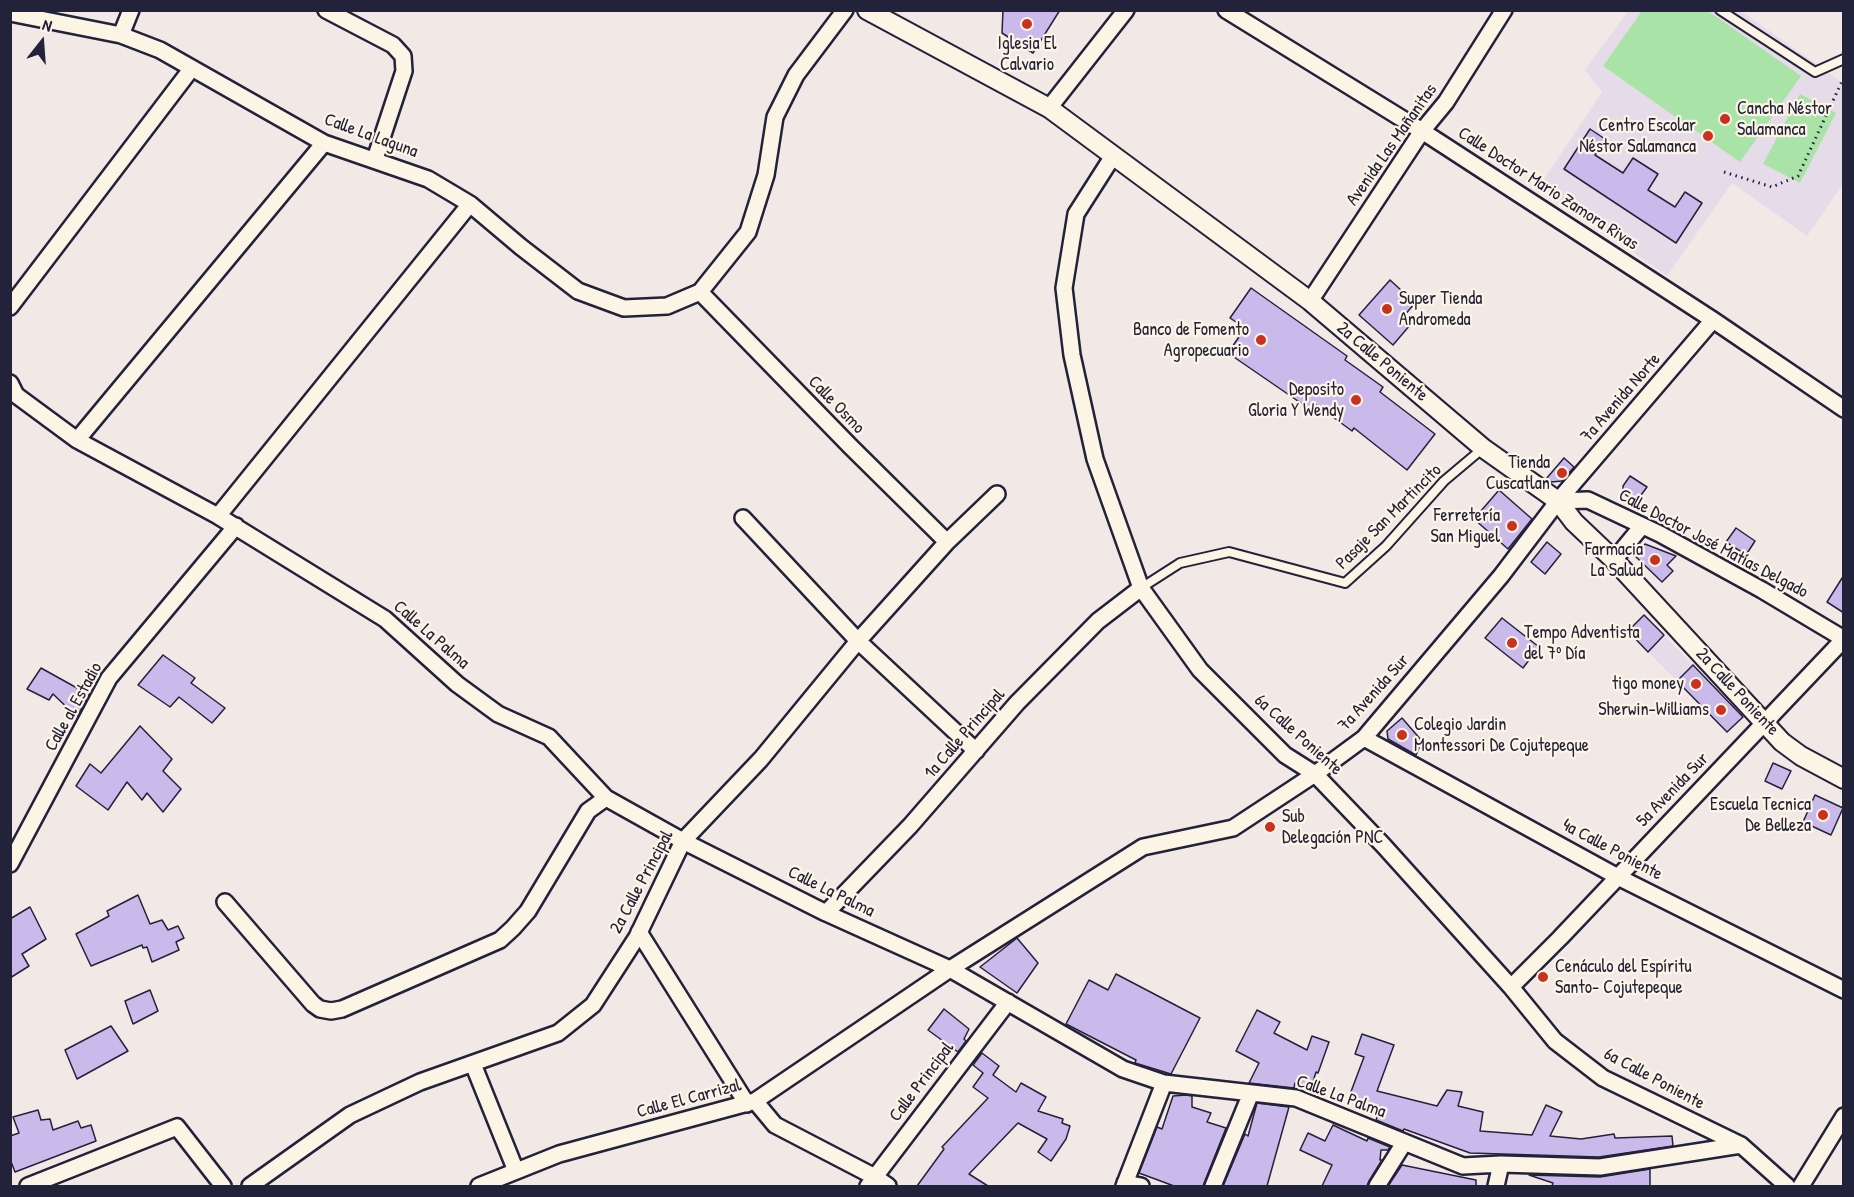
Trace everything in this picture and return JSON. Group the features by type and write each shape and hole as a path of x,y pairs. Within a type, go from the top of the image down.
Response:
{"street":[{"path":"121,35 130,10"},
{"path":"326,10 393,45 403,56 404,71 375,159"},
{"path":"700,292 748,232 766,175 775,117 796,75 845,10"},
{"name":"2a Calle Poniente","path":"867,10 1049,108 1310,301 1483,448 1558,501 1574,522 1614,560 1782,741 1801,756 1844,780"},
{"path":"1049,108 1126,10"},
{"name":"Calle Doctor Mario Zamora Rivas","path":"1226,10 1422,131 1713,320 1844,409"},
{"name":"Avenida Las Mañanitas","path":"1310,301 1422,131 1446,102 1504,10"},
{"name":"Calle La Laguna","path":"10,13 121,35 160,50 324,142 428,179 470,204 578,291 624,308 667,306 700,292"},
{"path":"10,307 192,68"},
{"path":"77,440 324,142"},
{"name":"6a Calle Poniente","path":"1113,156 1076,214 1064,288 1072,355 1095,459 1141,588 1200,670 1285,755 1315,774 1383,845 1511,987 1555,1041 1603,1078 1741,1145 1787,1186"},
{"path":"219,516 470,204"},
{"name":"Calle Osmo","path":"700,292 947,542"},
{"name":"7a Avenida Norte","path":"1558,501 1713,320"},
{"name":"Calle La Palma","path":"10,383 16,395 77,440 219,516 385,620 457,684 498,714 549,737 606,798 683,841 826,913 950,969 1123,1069 1164,1083 1296,1098 1463,1166 1501,1164 1600,1167 1741,1145"},
{"name":"2a Calle Principal","path":"250,1186 350,1115 420,1082 558,1033 593,1005 639,932 683,841 761,759 858,641 947,542 997,494"},
{"name":"Calle Doctor José Matías Delgado","path":"1558,501 1588,501 1660,534 1762,590 1844,639"},
{"name":"7a Avenida Sur","path":"950,969 1143,847 1233,828 1315,774 1364,738 1501,576 1558,501"},
{"path":"743,518 858,641 976,751"},
{"name":"Calle al Estadio","path":"10,864 109,678 236,526"},
{"path":"1614,560 1642,526"},
{"name":"1a Calle Principal","path":"826,913 910,826 1017,704 1098,621 1141,588"},
{"name":"5a Avenida Sur","path":"1511,987 1844,639"},
{"name":"4a Calle Poniente","path":"1364,738 1618,876 1844,990"},
{"path":"225,902 312,1004 320,1009 331,1011 342,1009 500,940 528,911 588,811 606,798"},
{"path":"639,932 751,1103 775,1125 872,1182 888,1186"},
{"name":"Calle El Carrizal","path":"479,1186 559,1154 751,1103 950,969"},
{"name":"Calle Principal","path":"872,1182 1008,1002"},
{"path":"473,1064 516,1172"},
{"path":"1130,1185 1164,1083"},
{"path":"1212,1186 1251,1093"},
{"path":"1801,1186 1844,1116"},
{"path":"28,1186 177,1127 223,1186"},
{"path":"1377,1186 1404,1143"},
{"path":"1497,1186 1501,1164"}],"lane":[{"path":"1720,10 1815,72 1844,59"},
{"name":"Pasaje San Martincito","path":"1141,588 1180,563 1229,552 1345,583 1386,546 1444,481 1483,448"}],"path":[{"path":"1724,172 1772,188 1798,176 1844,77"}],"shaded area":[{"name":"Centro Escolar Néstor Salamanca","path":"1628,11 1741,11 1843,83 1843,184 1807,236 1732,183 1667,276 1543,189 1544,179 1602,92 1585,70"},
{"path":"1664,635 1693,665 1677,681 1648,652"}],"green space":[{"name":"Cancha Néstor Salamanca","path":"1642,11 1708,11 1801,76 1740,162 1603,66"},
{"path":"1800,94 1836,113 1800,183 1763,164"}],"building":[{"name":"Iglesia El Calvario","path":"1003,10 1060,10 1033,53 1002,33"},
{"path":"1590,129 1605,139 1595,155 1623,173 1633,158 1658,174 1648,190 1675,207 1685,192 1702,203 1676,243 1564,169"},
{"name":"Super Tienda Andromeda","path":"1390,280 1415,303 1403,317 1411,324 1393,345 1359,315"},
{"path":"1251,288 1347,356 1345,360 1383,387 1380,392 1435,434 1407,470 1354,428 1352,431 1315,404 1311,410 1228,353 1245,328 1230,318"},
{"name":"Tienda Cuscatlan","path":"1564,458 1574,467 1562,481 1551,482 1546,479"},
{"path":"1630,476 1647,487 1636,502 1623,491 1623,486"},
{"path":"1499,490 1532,519 1508,549 1474,519"},
{"path":"1736,528 1755,541 1746,555 1726,542"},
{"path":"1547,542 1561,554 1545,574 1531,562"},
{"name":"Farmacia La Salud","path":"1645,544 1676,556 1667,565 1673,571 1662,582 1634,555"},
{"path":"1844,575 1844,613 1827,602"},
{"path":"1644,615 1664,635 1648,652 1628,631"},
{"name":"Tempo Adventista del 7º Día","path":"1502,618 1539,647 1523,668 1485,638"},
{"path":"163,655 195,678 191,683 225,708 212,723 179,697 170,707 138,685"},
{"path":"1693,665 1743,717 1727,732 1677,681"},
{"path":"41,668 77,688 80,684 90,693 77,717 53,694 49,700 27,689"},
{"name":"Colegio Jardin Montessori De Cojutepeque","path":"1402,718 1422,741 1416,755 1388,739 1387,731"},
{"path":"140,726 172,759 163,771 181,789 163,812 147,793 142,800 127,782 108,810 76,786 90,764 101,773"},
{"path":"1773,763 1791,771 1782,789 1765,781"},
{"name":"Escuela Tecnica De Belleza","path":"1815,795 1843,808 1831,835 1803,822"},
{"path":"138,895 150,924 162,920 168,930 178,926 184,938 176,942 179,950 152,962 147,947 143,948 142,945 91,966 76,934 109,916 107,911"},
{"path":"30,907 46,939 22,954 29,966 10,978 10,919"},
{"path":"1017,938 1038,963 1017,993 980,967"},
{"path":"1116,974 1200,1018 1171,1074 1135,1063 1136,1060 1066,1024 1089,980 1108,990"},
{"path":"150,990 158,1011 133,1024 125,1001"},
{"path":"944,1009 969,1029 964,1039 966,1041 958,1052 928,1030"},
{"path":"1257,1010 1280,1022 1274,1033 1307,1050 1312,1036 1329,1042 1311,1088 1295,1083 1294,1088 1249,1083 1259,1063 1236,1051"},
{"path":"111,1026 128,1051 77,1079 65,1050"},
{"path":"1362,1034 1394,1045 1377,1091 1437,1106 1447,1090 1462,1092 1458,1106 1483,1112 1480,1131 1532,1135 1546,1105 1562,1112 1550,1136 1581,1139 1614,1134 1615,1138 1672,1136 1673,1146 1599,1157 1470,1153 1404,1129 1403,1131 1376,1120 1381,1108 1349,1097 1364,1057 1355,1054"},
{"path":"982,1053 999,1066 993,1075 1016,1092 1021,1083 1046,1097 1038,1111 1063,1119 1062,1123 1070,1126 1066,1139 1051,1161 1038,1152 1047,1139 1018,1123 969,1174 988,1186 917,1186 944,1149 942,1147 988,1098 973,1087 983,1073 973,1065"},
{"path":"1173,1096 1192,1096 1192,1107 1211,1113 1207,1122 1226,1128 1203,1186 1174,1186 1139,1173 1157,1127 1162,1129"},
{"path":"1257,1103 1289,1107 1267,1186 1223,1186 1245,1134 1248,1136"},
{"path":"38,1110 41,1120 50,1119 53,1130 78,1121 81,1128 91,1125 96,1141 15,1172 10,1159 10,1136 19,1133 13,1117"},
{"path":"1333,1125 1367,1141 1368,1138 1390,1147 1388,1150 1381,1150 1380,1160 1382,1160 1367,1186 1322,1186 1332,1165 1300,1150 1308,1133 1325,1141"},
{"path":"1402,1165 1476,1180 1476,1186 1388,1186"},
{"path":"1650,1169 1650,1186 1552,1186 1553,1183 1529,1175 1600,1177"}],"place":[{"name":"Iglesia El Calvario","path":"1027,24"},
{"name":"Cancha Néstor Salamanca","path":"1725,119"},
{"name":"Centro Escolar Néstor Salamanca","path":"1708,136"},
{"name":"Super Tienda Andromeda","path":"1387,309"},
{"name":"Banco de Fomento Agropecuario","path":"1261,340"},
{"name":"Deposito Gloria Y Wendy","path":"1356,400"},
{"name":"Tienda Cuscatlan","path":"1562,473"},
{"name":"Ferretería San Miguel","path":"1512,526"},
{"name":"Farmacia La Salud","path":"1655,560"},
{"name":"Tempo Adventista del 7º Día","path":"1512,643"},
{"name":"tigo money","path":"1696,684"},
{"name":"Sherwin-Williams","path":"1721,710"},
{"name":"Colegio Jardin Montessori De Cojutepeque","path":"1402,735"},
{"name":"Escuela Tecnica De Belleza","path":"1823,815"},
{"name":"Sub Delegación PNC","path":"1270,827"},
{"name":"Cenáculo del Espíritu Santo- Cojutepeque","path":"1543,977"}]}
